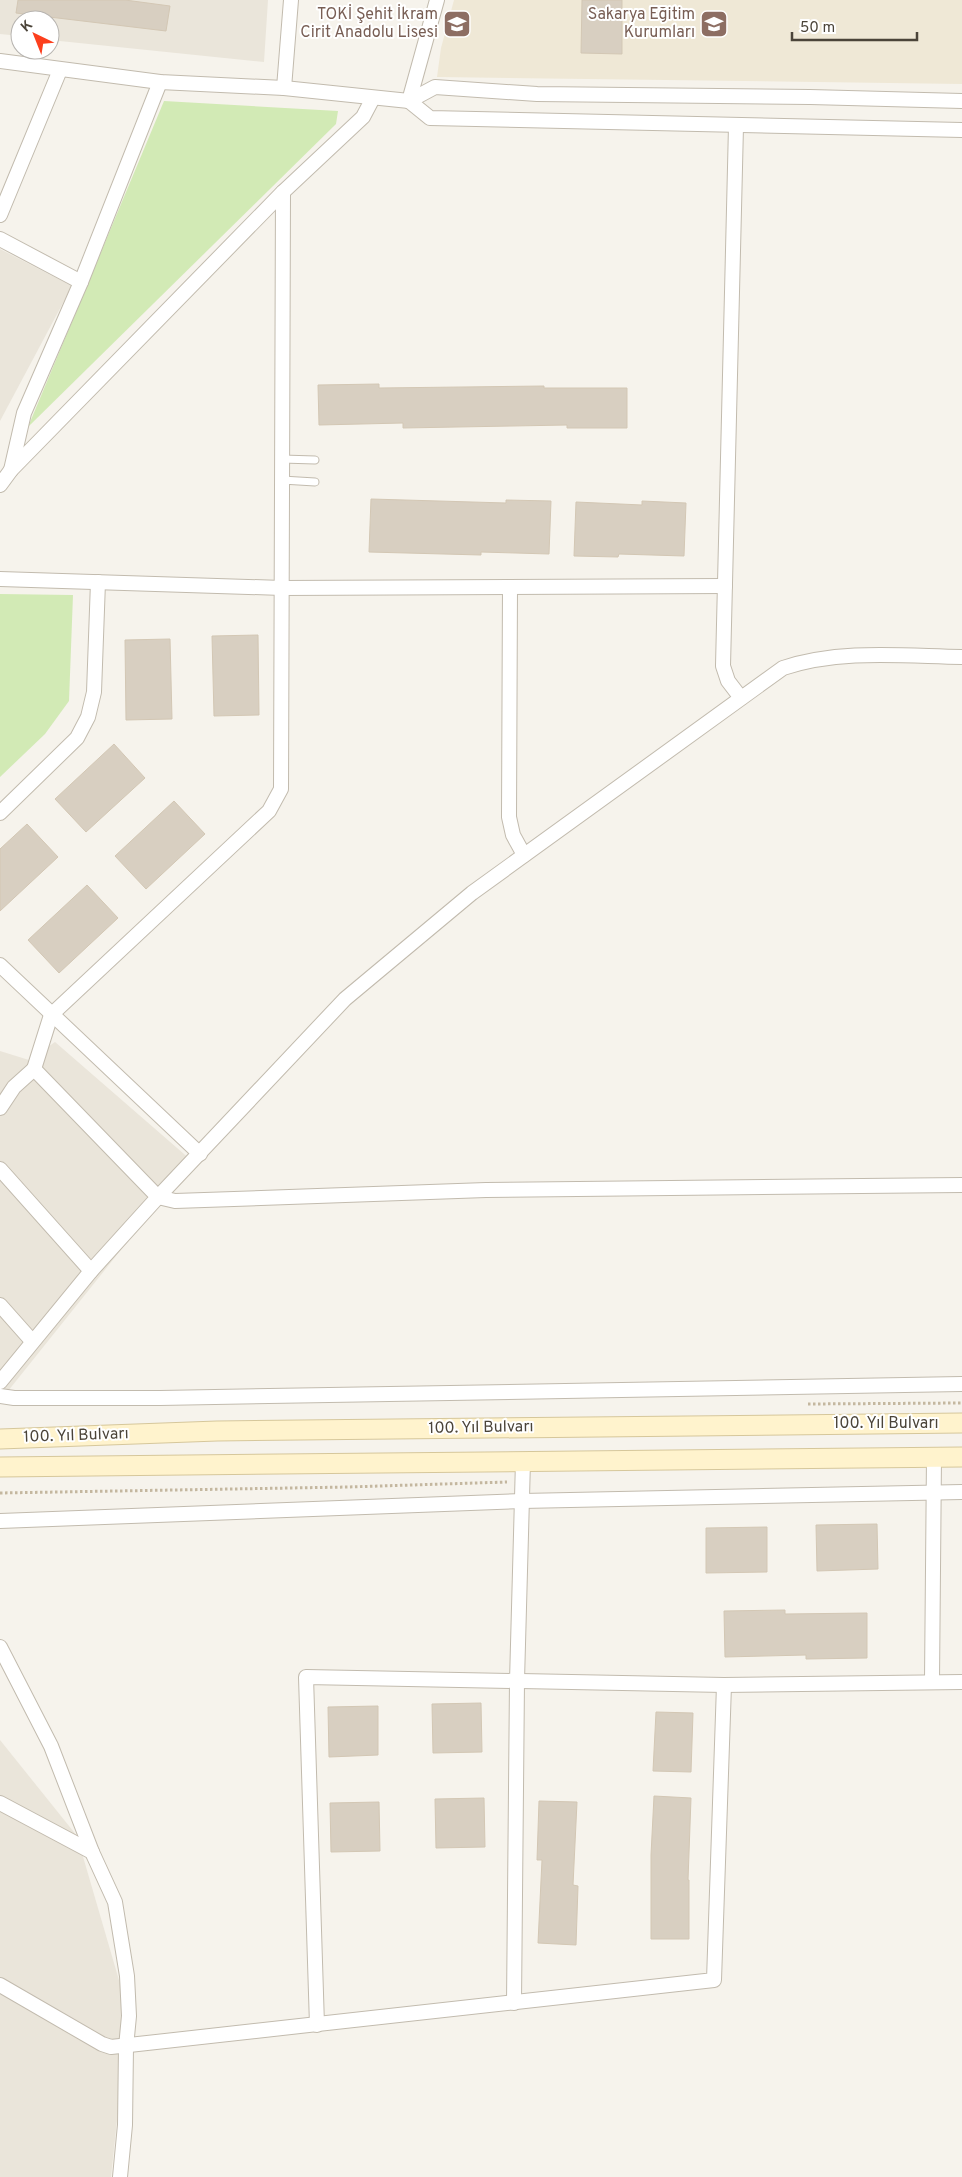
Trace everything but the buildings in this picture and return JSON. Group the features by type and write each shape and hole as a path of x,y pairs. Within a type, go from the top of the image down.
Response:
{"main road":[{"name":"100. Yıl Bulvarı","path":"0,1439 217,1431 962,1423"},
{"name":"100. Yıl Bulvarı","path":"0,1467 962,1457"}],"street":[{"path":"284,88 290,0"},
{"path":"409,101 437,0"},
{"path":"0,61 160,82 284,88 409,101 435,87 537,94 962,101"},
{"path":"0,214 60,70"},
{"path":"11,470 24,413 81,282 160,82"},
{"path":"0,485 11,470 283,192 363,117 373,98"},
{"path":"409,101 430,118 962,130"},
{"path":"736,126 723,666 728,681 741,698"},
{"path":"0,1108 14,1087 34,1069 51,1015 269,811 281,789 283,192"},
{"path":"0,239 81,282"},
{"path":"0,579 282,588 725,586"},
{"path":"0,812 76,738 88,717 94,692 98,582"},
{"path":"510,587 509,817 512,835 524,856"},
{"path":"0,1382 91,1271 158,1197 345,999 472,893 784,668 820,658 859,656 962,657"},
{"path":"0,965 200,1154"},
{"path":"34,1069 158,1197 175,1201 486,1190 962,1185"},
{"path":"0,1169 91,1271"},
{"path":"0,1305 32,1341"},
{"path":"0,1396 14,1398 160,1398 962,1384"},
{"path":"932,1681 934,1457"},
{"path":"514,2003 523,1461"},
{"path":"0,1521 522,1501 962,1492"},
{"path":"0,1647 51,1746 92,1852 115,1902 127,1976 129,2016 126,2047 125,2125 120,2177"},
{"path":"318,2026 306,1677 724,1686 932,1681 962,1682"},
{"path":"0,1986 111,2048 714,1980 724,1686"},
{"path":"0,1803 92,1852"}],"lane":[{"path":"282,459 315,460"},
{"path":"282,480 315,482"}],"path":[{"path":"0,1494 507,1482"}],"shaded area":[{"path":"0,0 268,0 264,62 60,41 60,10 10,10 10,35 0,34"},
{"name":"Sakarya Eğitim Kurumları","path":"454,0 962,0 962,84 437,77 441,48"},
{"path":"0,249 72,286 0,421"},
{"path":"55,1042 192,1161 0,1401 0,1051 29,1060"},
{"path":"0,1740 77,1836 123,1994 123,2063 111,2177 0,2177"}],"green space":[{"path":"164,101 338,111 336,124 28,427"},
{"path":"0,594 73,595 69,701 45,734 0,777"}],"place":[{"name":"TOKİ Şehit İkram Cirit Anadolu Lisesi","path":"457,24"},
{"name":"Sakarya Eğitim Kurumları","path":"714,24"}]}
